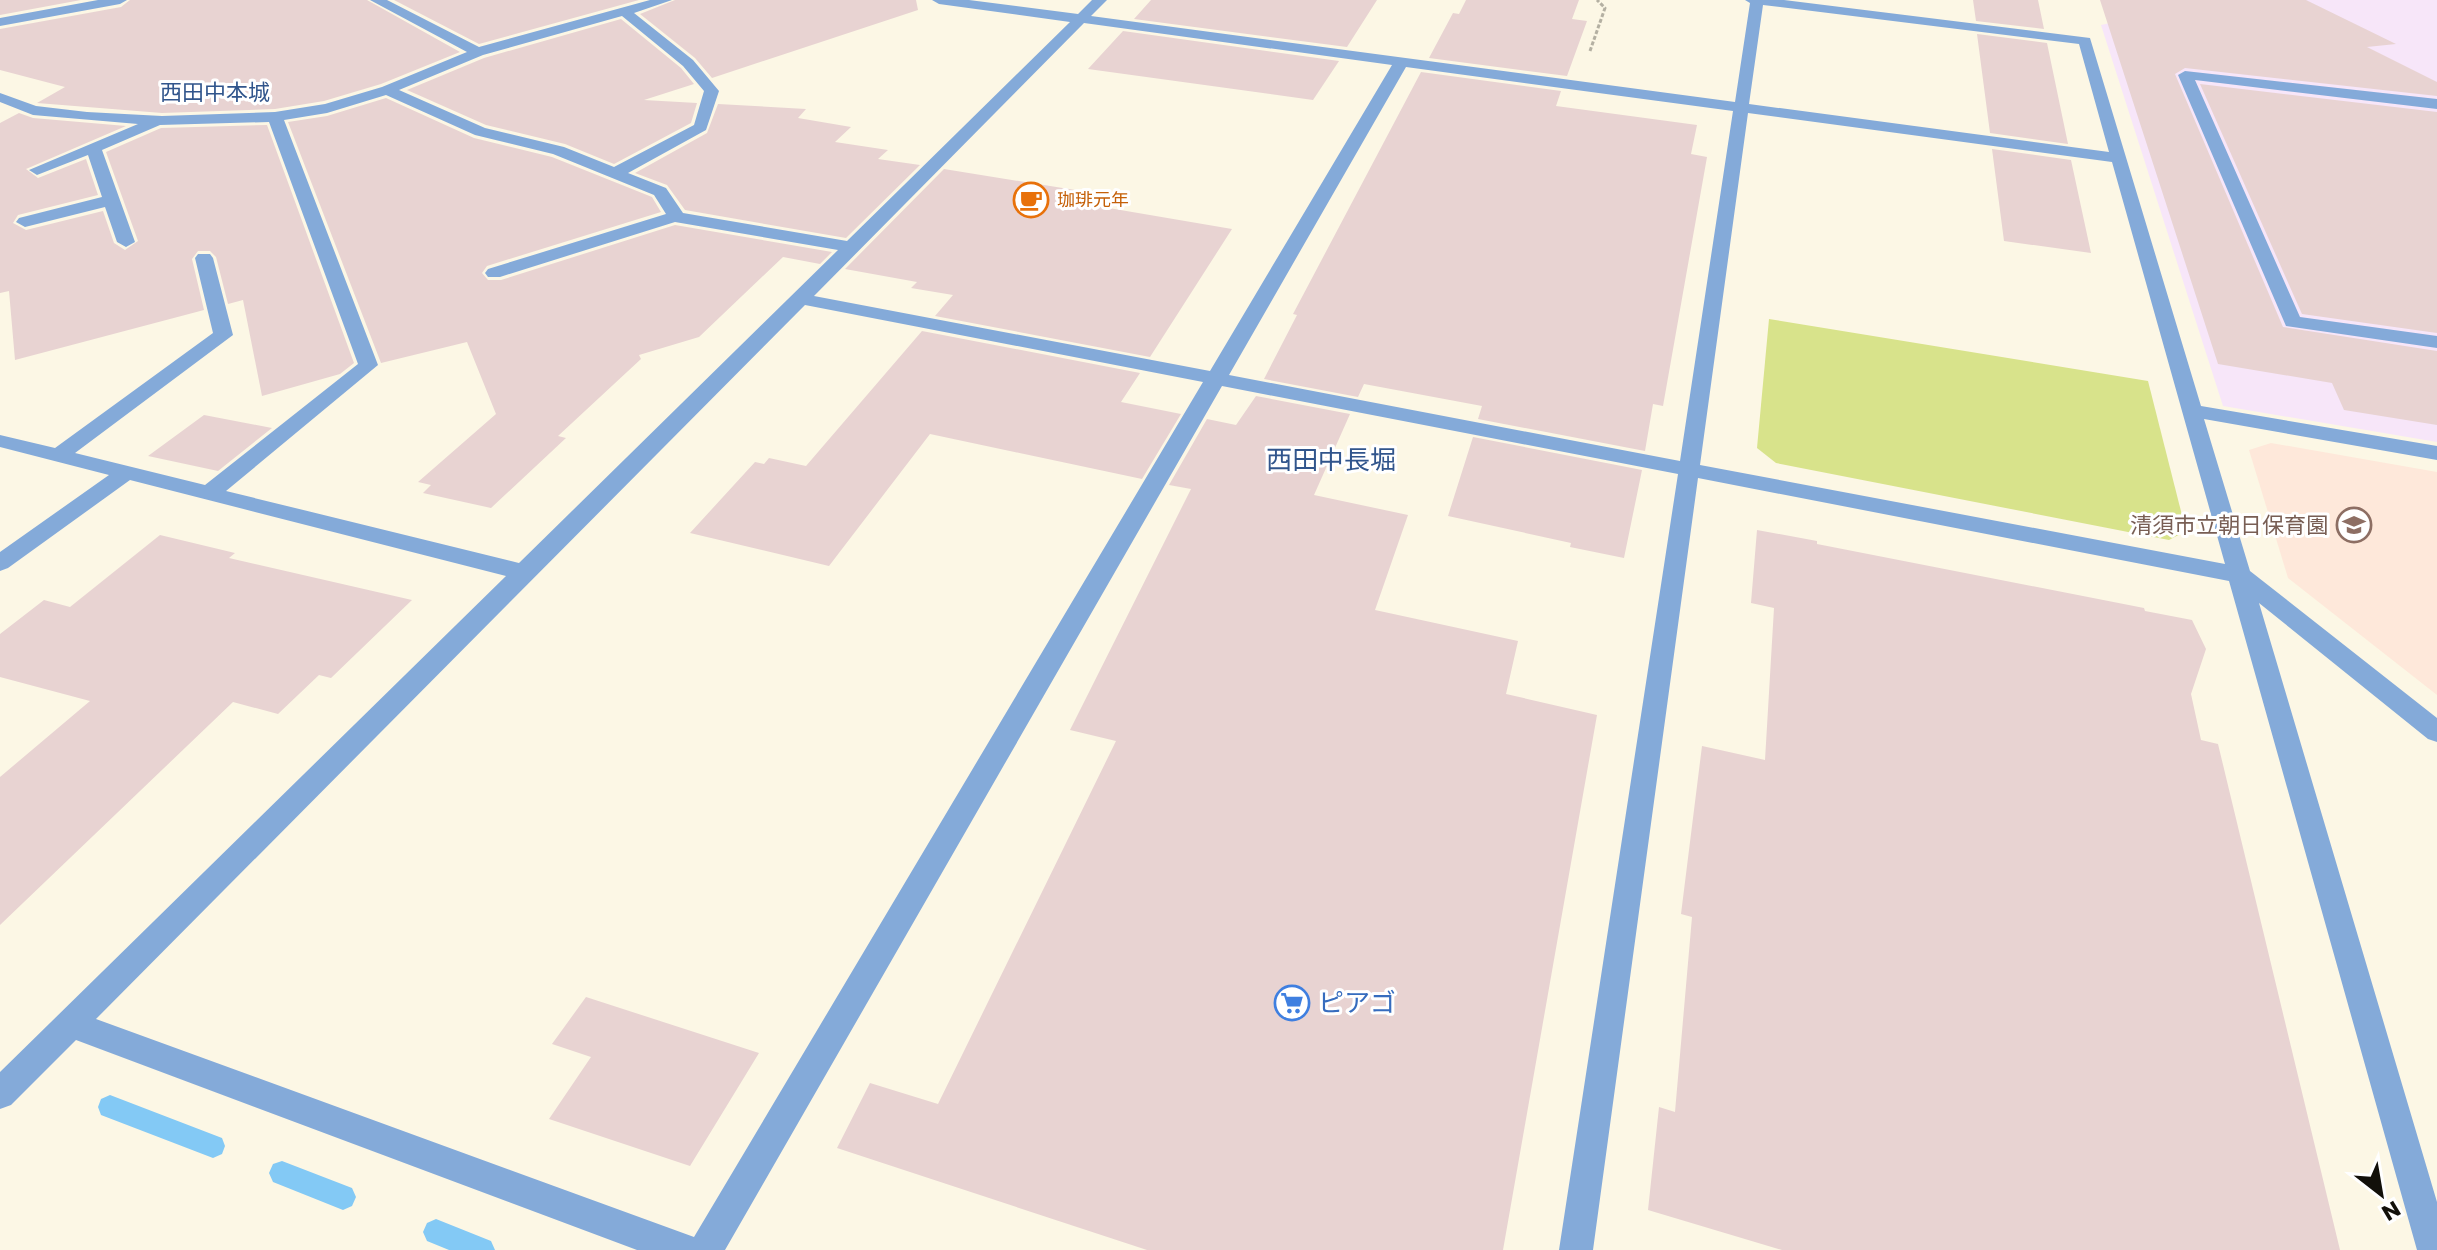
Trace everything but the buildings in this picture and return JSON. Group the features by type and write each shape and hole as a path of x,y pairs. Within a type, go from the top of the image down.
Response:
{"street":[{"path":"0,22 120,0"},
{"path":"377,0 478,52"},
{"path":"0,97 46,112 87,117 162,121 275,117 327,108 387,90 478,52 665,0"},
{"path":"939,0 2120,158"},
{"path":"0,1094 1100,0"},
{"path":"1576,1250 1755,0 2085,41 2434,1250"},
{"path":"614,174 701,127 712,91 688,63 624,11"},
{"path":"706,1250 1402,61"},
{"path":"2437,104 2185,75 2293,322 2437,342"},
{"path":"387,90 480,132 558,150 660,192 676,216"},
{"path":"209,493 368,365 275,117"},
{"path":"37,170 162,121"},
{"path":"93,148 126,242"},
{"path":"25,222 111,200"},
{"path":"494,273 676,216 854,247"},
{"path":"58,456 223,335 204,258"},
{"path":"802,299 2239,575 2437,732"},
{"path":"2193,411 2437,453"},
{"path":"0,441 526,573"},
{"path":"0,563 126,473"},
{"path":"71,1024 683,1250"}],"path":[{"path":"1578,86 1605,8 1597,0"}],"shaded area":[{"path":"2242,0 2437,0 2437,442 2223,406 2101,25 2170,10"},
{"name":"清須市立朝日保育園","path":"2271,443 2437,472 2437,695 2288,578 2249,450"}],"green space":[{"path":"1769,319 2148,381 2186,531 2169,540 1776,463 1757,448"}],"waterway":[{"path":"110,1107 213,1146"},
{"path":"282,1173 343,1197"},
{"path":"436,1232 482,1250"}],"place":[{"name":"珈琲元年","path":"1031,200"},
{"name":"清須市立朝日保育園","path":"2354,525"},
{"name":"ピアゴ","path":"1292,1003"}],"district":[{"name":"西田中本城","path":"215,92"},
{"name":"西田中長堀","path":"1331,460"}]}
